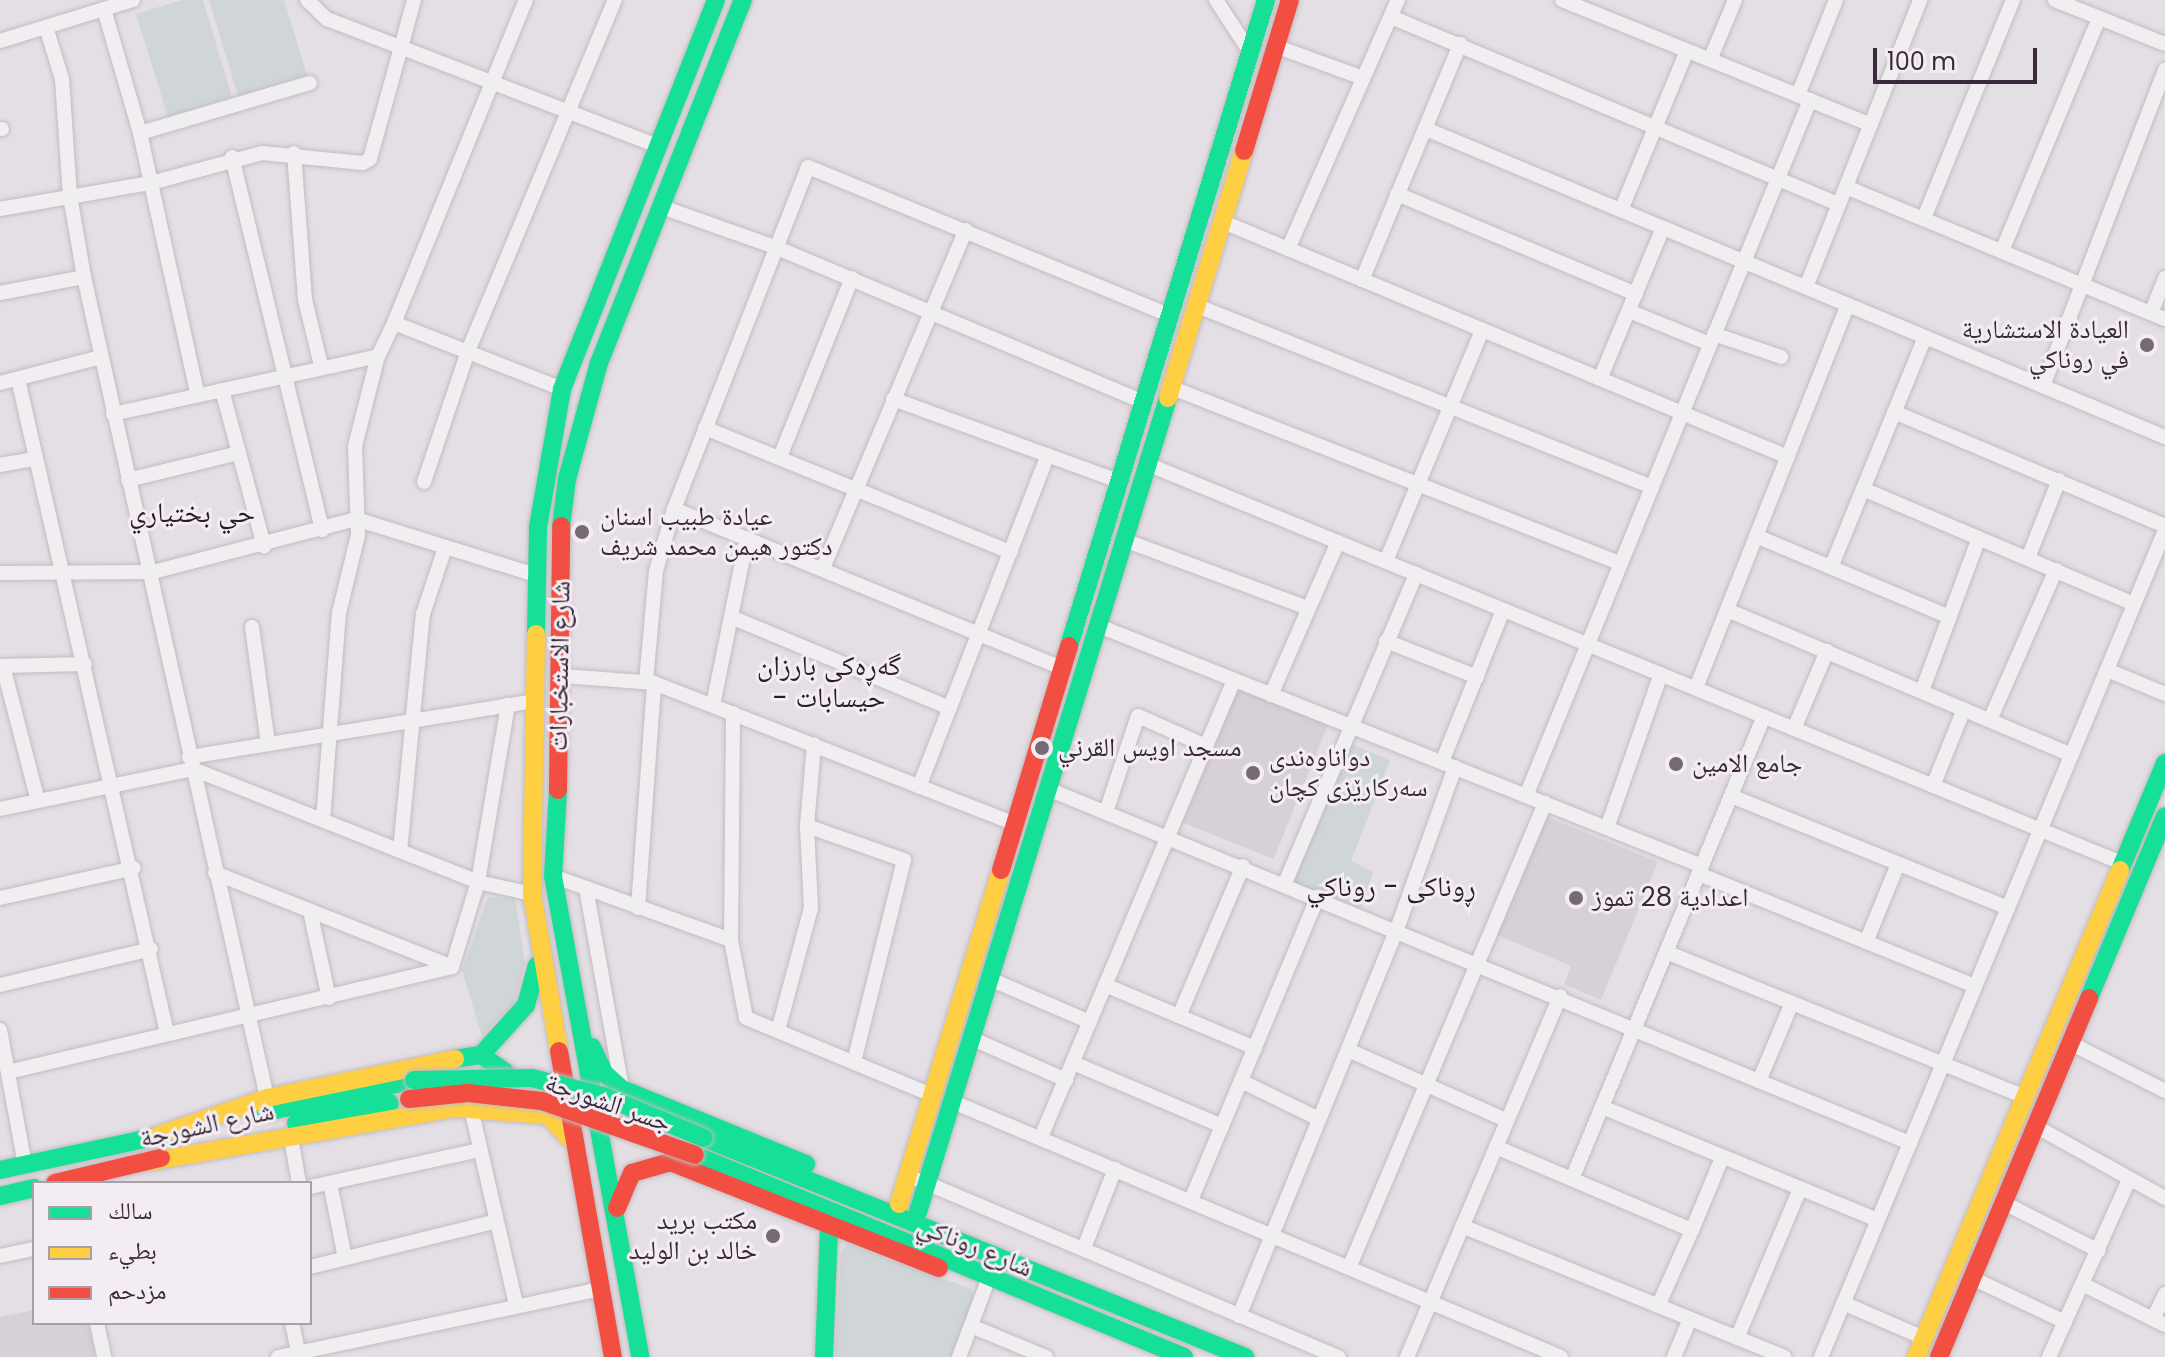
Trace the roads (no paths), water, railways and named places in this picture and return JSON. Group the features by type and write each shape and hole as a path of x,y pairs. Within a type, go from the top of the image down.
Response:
{"main road":[{"name":"شارع الاستخبارات","path":"613,1357 573,1154 532,894 538,527 562,389 716,0"},
{"name":"شارع الاستخبارات","path":"640,1357 553,876 564,676 561,528 567,479 599,363 743,0"},
{"path":"899,1204 1266,0"},
{"path":"918,1212 1290,0"},
{"path":"1227,124 1248,131"},
{"path":"538,527 561,528"},
{"path":"1916,1357 2165,763"},
{"path":"1939,1357 2070,1043 2158,849 2165,816"},
{"path":"481,1055 526,1005 539,953"},
{"path":"575,1001 598,1061 622,1089 918,1212 1012,1261"},
{"path":"66,1181 148,1162 291,1138 392,1115 471,1108 495,1101 507,1083 499,1063 481,1055 395,1067 267,1098 156,1136"},
{"name":"جسر الشورجة","path":"414,1080 495,1074 551,1082 704,1138"},
{"name":"شارع الشورجة","path":"13,1167 414,1080"},
{"name":"جسر الشورجة","path":"148,1162 409,1099 468,1093 542,1101 695,1155"},
{"path":"661,1104 649,1118 646,1136 654,1153 670,1162 829,1227 986,1285 1049,1301"},
{"path":"471,1108 554,1118 573,1154"},
{"name":"شارع روناكي","path":"704,1138 1012,1261 1234,1355"},
{"name":"شارع روناكي","path":"695,1155 1180,1356"},
{"path":"619,1231 618,1200 626,1180 650,1163 670,1162"},
{"path":"0,1196 27,1190 13,1167"},
{"path":"824,1357 829,1227"}],"street":[{"path":"0,41 133,0"},
{"path":"307,0 327,19 405,45 658,146"},
{"path":"1,211 151,183 232,157 294,153 353,163 370,159 405,45 414,0"},
{"path":"323,820 339,613 356,519 355,446 378,356 495,81 526,0"},
{"path":"424,482 468,351 615,0"},
{"path":"1216,0 1250,52"},
{"path":"1288,249 1398,0"},
{"path":"1562,0 1871,125"},
{"path":"1710,60 1735,0"},
{"path":"1526,796 1778,179 1836,0"},
{"path":"1806,287 1920,0"},
{"path":"1924,218 2013,0"},
{"path":"2055,0 2165,44"},
{"path":"104,9 140,133 197,393"},
{"path":"1391,17 1839,204"},
{"path":"2002,251 2099,18"},
{"path":"46,27 62,79 70,196 84,277 128,480 153,572 244,1015 267,1098"},
{"path":"1362,280 1460,44"},
{"path":"1275,46 1363,78"},
{"path":"1621,210 1687,51"},
{"path":"2043,386 2165,70"},
{"path":"140,133 310,83"},
{"path":"1426,129 2165,437"},
{"path":"294,153 305,300 321,365"},
{"path":"232,157 322,530"},
{"path":"638,908 656,571 674,509 808,167 1169,315"},
{"path":"1846,187 2158,316 2165,278"},
{"path":"1397,194 1636,294"},
{"path":"659,206 852,278 1142,401"},
{"path":"1221,221 1788,457"},
{"path":"1600,379 1663,228"},
{"path":"823,568 966,230"},
{"path":"0,293 84,277"},
{"path":"780,457 852,278"},
{"path":"1195,305 1451,402 1652,487"},
{"path":"1696,688 1848,305"},
{"path":"1629,311 1712,339 1781,357"},
{"path":"394,323 562,389"},
{"path":"1386,561 1482,330"},
{"path":"1832,565 1925,337"},
{"path":"113,414 321,365 378,356"},
{"path":"0,383 101,357"},
{"path":"18,379 34,459 134,868 167,1033"},
{"path":"1170,387 1621,564"},
{"path":"222,390 235,454 264,546"},
{"path":"893,399 1118,481"},
{"path":"1821,1357 2165,528 2059,480 1894,412"},
{"path":"705,428 857,487 1011,552"},
{"path":"128,480 235,454"},
{"path":"919,787 1048,455"},
{"path":"0,465 34,459"},
{"path":"1147,464 2122,863"},
{"path":"2028,558 2059,480"},
{"path":"1863,489 2134,604"},
{"path":"674,509 1061,668"},
{"path":"0,573 153,572 264,546 356,519 536,575"},
{"path":"1756,536 1832,565 1950,617"},
{"path":"713,705 747,538"},
{"path":"1922,691 1979,538"},
{"path":"1124,540 1308,608"},
{"path":"1271,695 1338,542"},
{"path":"400,851 423,614 445,548"},
{"path":"1990,720 2056,570"},
{"path":"1285,883 1416,574"},
{"path":"1239,1316 1397,929 1477,677 1503,610"},
{"path":"1727,610 2072,755"},
{"path":"731,617 950,708"},
{"path":"1099,626 1607,828 1866,942 1975,986"},
{"path":"252,627 268,744"},
{"path":"1386,641 1477,677"},
{"path":"1794,729 1827,651"},
{"path":"38,801 2,666 85,664"},
{"path":"2107,670 2165,694"},
{"path":"1607,828 1661,674"},
{"path":"564,676 650,682 1014,823"},
{"path":"1041,1137 1234,680"},
{"path":"0,809 115,785 268,744 533,701"},
{"path":"452,967 478,882 508,705"},
{"path":"1933,786 1964,709"},
{"path":"733,713 731,940 746,1018 932,1095"},
{"path":"1106,812 1138,716 1206,746"},
{"path":"1572,1179 1764,716"},
{"path":"778,1031 811,908 807,826 814,744"},
{"path":"191,763 478,882 532,894"},
{"path":"1048,789 1318,896 1910,1143"},
{"path":"1731,796 2008,908"},
{"path":"1349,1268 1545,803"},
{"path":"807,826 904,860 854,1062"},
{"path":"1866,942 1898,864"},
{"path":"1179,1016 1243,866"},
{"path":"0,898 134,868"},
{"path":"215,873 452,967"},
{"path":"553,876 731,940"},
{"path":"586,888 622,1089"},
{"path":"1191,1200 1318,896"},
{"path":"310,911 329,998"},
{"path":"0,985 151,949"},
{"path":"1666,952 2024,1097"},
{"path":"8,1072 452,967"},
{"path":"990,979 1090,1022"},
{"path":"1105,985 1255,1048"},
{"path":"1407,1357 1560,996"},
{"path":"1759,1081 1792,1003"},
{"path":"0,1030 8,1072 13,1167"},
{"path":"973,1039 1066,1080"},
{"path":"2070,1043 2165,1091"},
{"path":"1348,1050 1506,1120"},
{"path":"1073,1063 1222,1126"},
{"path":"1241,1081 1319,1119"},
{"path":"953,1102 1561,1357"},
{"path":"1602,1107 1878,1220"},
{"path":"471,1108 493,1222 516,1304"},
{"path":"2037,1127 2165,1198"},
{"path":"291,1138 299,1181"},
{"path":"1496,1147 1692,1230"},
{"path":"312,1187 480,1150"},
{"path":"1658,1306 1722,1158"},
{"path":"1084,1248 1115,1169"},
{"path":"908,1175 1339,1357"},
{"path":"2049,1357 2129,1180"},
{"path":"330,1183 345,1258"},
{"path":"1737,1338 1800,1189"},
{"path":"2004,1203 2099,1251"},
{"path":"312,1266 493,1222"},
{"path":"1462,1226 1784,1357"},
{"path":"0,1256 32,1249"},
{"path":"1972,1278 2065,1322"},
{"path":"959,1357 986,1285"},
{"path":"2084,1285 2159,1322 2165,1294"},
{"path":"278,1357 516,1304 600,1289"},
{"path":"1843,1303 1924,1338"},
{"path":"1674,1357 1690,1319"},
{"path":"97,1325 104,1357"},
{"path":"293,1325 303,1353"},
{"path":"971,1326 1046,1357"}],"place":[{"name":"العيادة الاستشارية في روناكي","path":"2147,345"},
{"name":"عيادة طبيب اسنان دكتور هيمن محمد شريف","path":"582,532"},
{"name":"مسجد اويس القرني","path":"1042,748"},
{"name":"جامع الامين","path":"1676,764"},
{"name":"دواناوەندى سەركارێزى كچان","path":"1253,773"},
{"name":"اعدادية 28 تموز","path":"1576,898"},
{"name":"مكتب بريد خالد بن الوليد","path":"773,1236"}],"district":[{"name":"حي بختياري","path":"192,513"},
{"name":"گەڕەکی بارزان - حیسابات","path":"829,682"},
{"name":"ڕوناکی - روناكي","path":"1391,887"}]}
